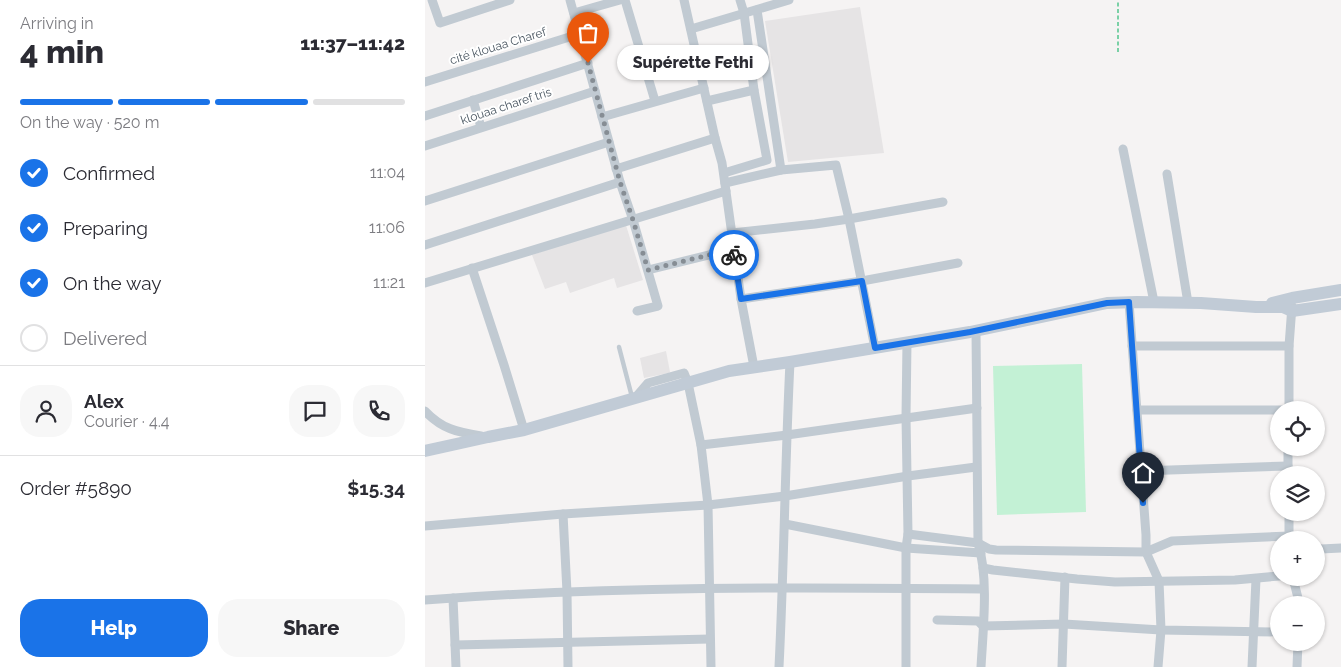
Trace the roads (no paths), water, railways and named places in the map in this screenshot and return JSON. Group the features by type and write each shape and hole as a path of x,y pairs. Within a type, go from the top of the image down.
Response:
{"main road":[{"path":"1257,307 1292,298 1341,290"},
{"path":"425,451 524,430 729,371 976,330 1107,303 1154,302 1283,307 1292,312 1341,304"}],"street":[{"path":"432,0 440,23 510,0"},
{"path":"570,0 616,169 658,306 637,311"},
{"path":"574,13 620,0"},
{"path":"625,0 655,101"},
{"path":"684,0 724,173 733,249 754,366"},
{"path":"740,0 744,13 767,160 781,170"},
{"path":"691,29 789,0"},
{"path":"757,10 781,170"},
{"name":"cité klouaa Charef","path":"425,82 579,34"},
{"path":"425,116 588,63"},
{"path":"602,117 704,88"},
{"path":"707,101 755,90"},
{"name":"klouaa charef tris","path":"425,146 595,91"},
{"path":"473,100 481,128"},
{"path":"616,169 715,138"},
{"path":"425,201 609,142"},
{"path":"1123,148 1154,302"},
{"path":"724,173 767,160"},
{"path":"425,283 633,220 781,170 836,165 875,348"},
{"path":"1167,174 1188,303"},
{"path":"425,245 620,182"},
{"path":"732,233 815,224 943,202"},
{"path":"648,270 733,249"},
{"path":"741,299 862,281 957,264"},
{"path":"472,268 524,430"},
{"path":"1289,401 1289,346 1292,298"},
{"path":"1129,302 1146,552 1159,581 1161,630 1158,667"},
{"path":"976,330 977,543 981,553 983,568 981,667"},
{"path":"906,667 908,534 907,342"},
{"path":"1132,346 1289,346"},
{"path":"779,667 790,362"},
{"path":"688,383 701,445 708,505 711,667"},
{"path":"701,445 787,435 977,408"},
{"path":"1137,410 1270,410"},
{"path":"425,412 433,420 452,430 464,434 488,437"},
{"path":"425,526 563,514 708,505 785,496 976,467"},
{"path":"1141,471 1270,471"},
{"path":"563,514 568,667"},
{"path":"785,524 907,548 981,553"},
{"path":"908,534 977,543 996,550 1146,552 1172,542 1270,539"},
{"path":"1325,549 1341,548"},
{"path":"983,568 1077,580 1115,582 1270,577"},
{"path":"1061,667 1065,577"},
{"path":"1252,667 1256,579"},
{"path":"425,600 567,592 709,589 983,589"},
{"path":"453,598 456,667"},
{"path":"937,620 977,621 983,626 1063,624 1161,630 1270,632"},
{"path":"455,645 710,639"},
{"path":"1297,651 1297,667"}],"lane":[{"path":"619,347 634,398"}],"place":[{"name":"Supérette Fethi","path":"588,63"}]}
